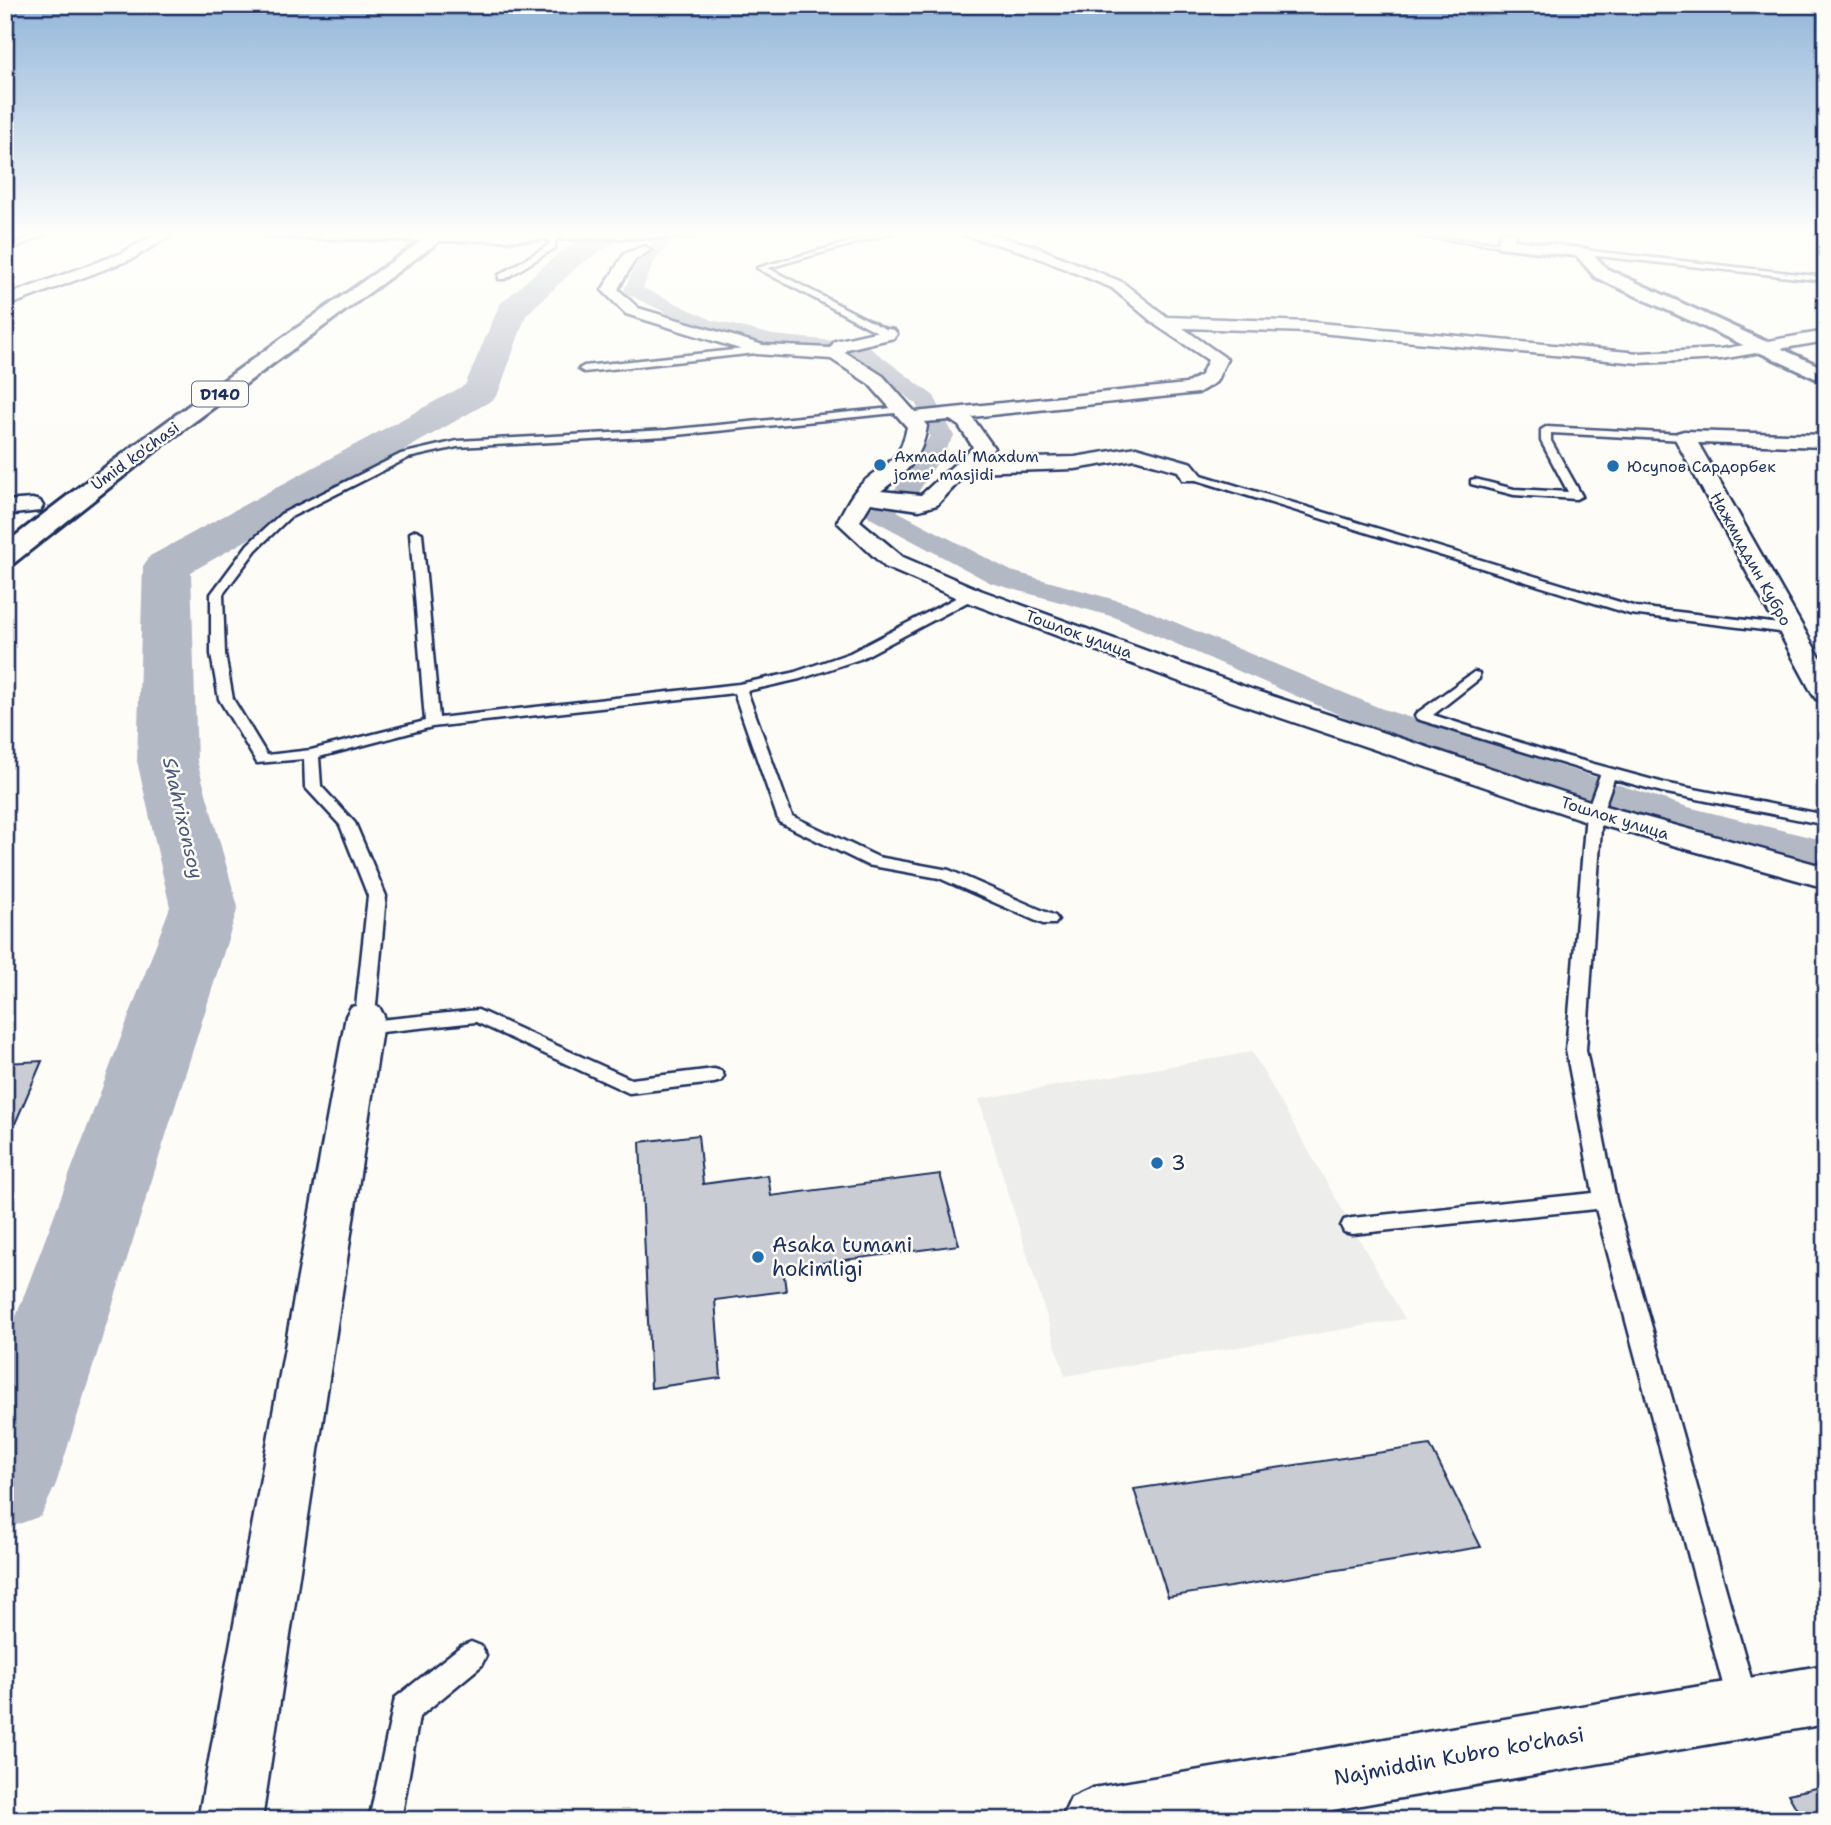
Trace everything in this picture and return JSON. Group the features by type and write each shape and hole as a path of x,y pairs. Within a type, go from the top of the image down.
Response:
{"main road":[{"name":"Umid ko'chasi","path":"108,450 292,317"},
{"name":"Umid ko'chasi","path":"5,557 79,497 323,317"},
{"path":"1698,317 1826,377"},
{"path":"5,527 54,490"}],"street":[{"path":"653,317 762,350 837,349 888,334"},
{"path":"837,349 876,380 907,415 952,413 1191,389 1209,378 1218,359 1157,317"},
{"path":"1163,322 1309,327 1542,351 1639,358 1721,354 1826,336"},
{"path":"864,495 919,503 929,500 936,489 984,448 966,422 952,413"},
{"name":"Тошлок улица","path":"907,415 917,426 913,448 896,470 864,495 848,522 894,562 971,595 1241,695 1594,813 1826,878"},
{"path":"1684,437 1826,441"},
{"name":"Нажмиддин Кубро","path":"1684,437 1826,693"},
{"path":"962,466 1075,463 1136,453 1185,467 1191,475"},
{"path":"5,508 32,506"},
{"path":"230,1820 364,1022"},
{"name":"Najmiddin Kubro ko'chasi","path":"1093,1820 1826,1694"}],"lane":[{"path":"856,317 888,334"},
{"path":"584,369 762,350"},
{"path":"907,415 457,444 405,456 285,516 252,547 217,594 218,654 226,699 262,760 311,754 432,723 738,688 795,676 855,656 971,595"},
{"path":"1475,482 1514,492 1576,496 1546,441 1546,430 1684,437"},
{"path":"1191,475 1635,611 1789,629"},
{"path":"416,533 432,723"},
{"path":"1474,677 1422,716 1662,787 1826,821"},
{"path":"738,688 785,819 873,861 943,874 1049,920"},
{"path":"311,754 313,787 347,823 377,895 364,1022 478,1016 629,1086 714,1076"},
{"path":"1609,773 1594,813 1576,1051 1605,1200 1744,1707"},
{"path":"1352,1226 1605,1200"},
{"path":"385,1820 406,1709 471,1656"}],"shaded area":[{"name":"3","path":"1252,1052 1405,1319 1065,1376 979,1099"}],"building":[{"path":"42,1061 5,1147 5,1063"},
{"name":"Asaka tumani hokimligi","path":"698,1135 703,1184 768,1175 771,1196 940,1174 959,1245 783,1268 786,1291 715,1300 721,1378 651,1388 640,1142"},
{"path":"1430,1445 1481,1547 1168,1597 1134,1489"},
{"path":"1826,1786 1826,1820 1803,1820 1788,1794"}],"waterway":[{"name":"Shahrixonsoy","path":"5,1484 204,907 167,761 167,566 481,391 509,317"},
{"path":"691,317 705,324 773,341 858,348 926,401 942,436 906,492 879,512 1001,577 1124,611 1368,715 1675,815 1826,853"}],"place":[{"name":"Axmadali Maxdum jome' masjidi","path":"880,465"},
{"name":"Юсупов Сардорбек","path":"1613,466"},
{"name":"3","path":"1157,1163"},
{"name":"Asaka tumani hokimligi","path":"758,1257"}]}
